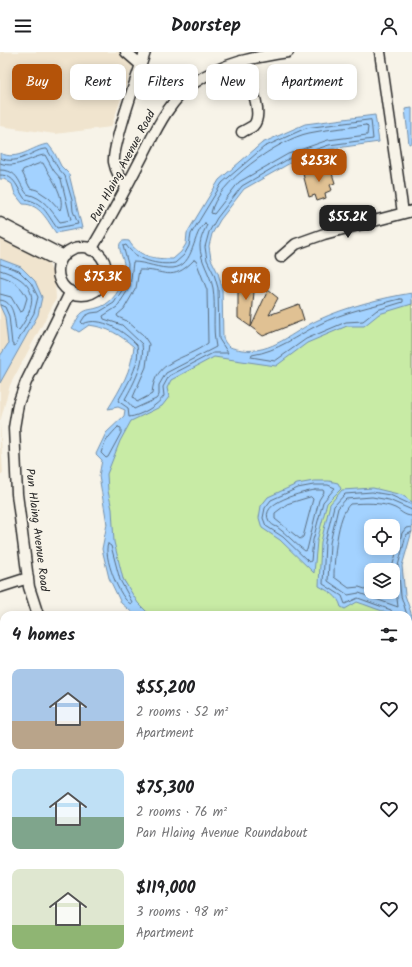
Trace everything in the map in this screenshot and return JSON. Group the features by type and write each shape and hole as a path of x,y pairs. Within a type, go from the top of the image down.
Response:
{"street":[{"path":"126,52 140,64"},
{"path":"141,64 145,52"},
{"name":"Pun Hlaing Avenue Road","path":"91,250 167,111 193,84 216,70 241,61 288,52"},
{"path":"281,257 296,244 324,234 407,212 380,52"},
{"path":"241,61 257,106 256,121 253,126 242,132"},
{"path":"126,186 117,175 114,160 117,142 134,87"},
{"path":"0,223 62,259"},
{"path":"0,232 62,259"},
{"path":"76,248 86,248 91,250 102,257 106,266 105,280 100,287 90,294 85,295 71,291 64,286 60,278 62,259 76,248"},
{"name":"Pun Hlaing Avenue Road","path":"37,611 28,578 17,494 14,428 18,404 26,382 71,291"},
{"path":"0,587 28,578"}],"shaded area":[{"path":"0,52 138,52 126,85 126,64 70,64 70,100 121,100 111,127 55,134 0,126"},
{"path":"0,236 47,259 55,281 56,299 10,385 0,422"},
{"path":"0,422 3,474 0,474"}],"green space":[{"path":"412,300 412,515 401,518 400,540 400,519 364,519 364,555 399,555 399,563 364,563 364,599 397,599 397,605 401,611 140,611 110,554 103,478 152,355 270,356"}],"water":[{"path":"412,108 412,143 409,144 405,109"},
{"path":"375,115 379,142 330,149 292,162 244,189 220,220 212,234 209,246 211,259 218,273 222,287 223,338 226,344 233,348 242,350 263,349 282,341 318,320 352,307 376,300 412,293 412,304 379,314 364,326 347,326 307,343 276,366 214,357 171,380 167,388 169,397 162,406 131,421 120,441 107,474 108,491 112,509 114,542 123,579 138,603 146,611 130,611 121,603 109,578 102,549 107,524 99,476 102,460 96,454 106,433 124,416 125,410 118,407 108,409 125,379 133,356 134,347 118,335 102,328 89,325 79,332 72,328 82,313 105,305 121,286 124,264 120,248 121,242 129,241 137,251 154,258 173,259 181,252 186,244 187,233 219,180 262,143 305,124"},
{"path":"48,144 61,166 69,174 82,228 56,233 39,210 23,204 15,194 12,184 4,179 0,179 0,153 13,156 19,155"},
{"path":"0,259 21,267 35,281 42,297 38,315 0,383 0,356 8,344 5,317 0,306"},
{"path":"314,481 329,481 338,483 341,489 327,503 317,541 314,573 280,540 262,528 259,518 261,506 268,497 297,484"},
{"path":"373,488 402,495 412,502 412,531 402,566 405,595 410,611 385,611 357,602 345,609 341,607 338,600 330,592 319,586 321,542 330,504 342,490"}],"building":[{"path":"330,167 335,183 330,185 332,190 325,193 326,198 317,201 315,195 309,197 303,174"},
{"path":"255,280 251,327 238,318 238,283"},
{"path":"268,290 278,298 269,315 299,304 304,320 263,336 251,327"}]}
